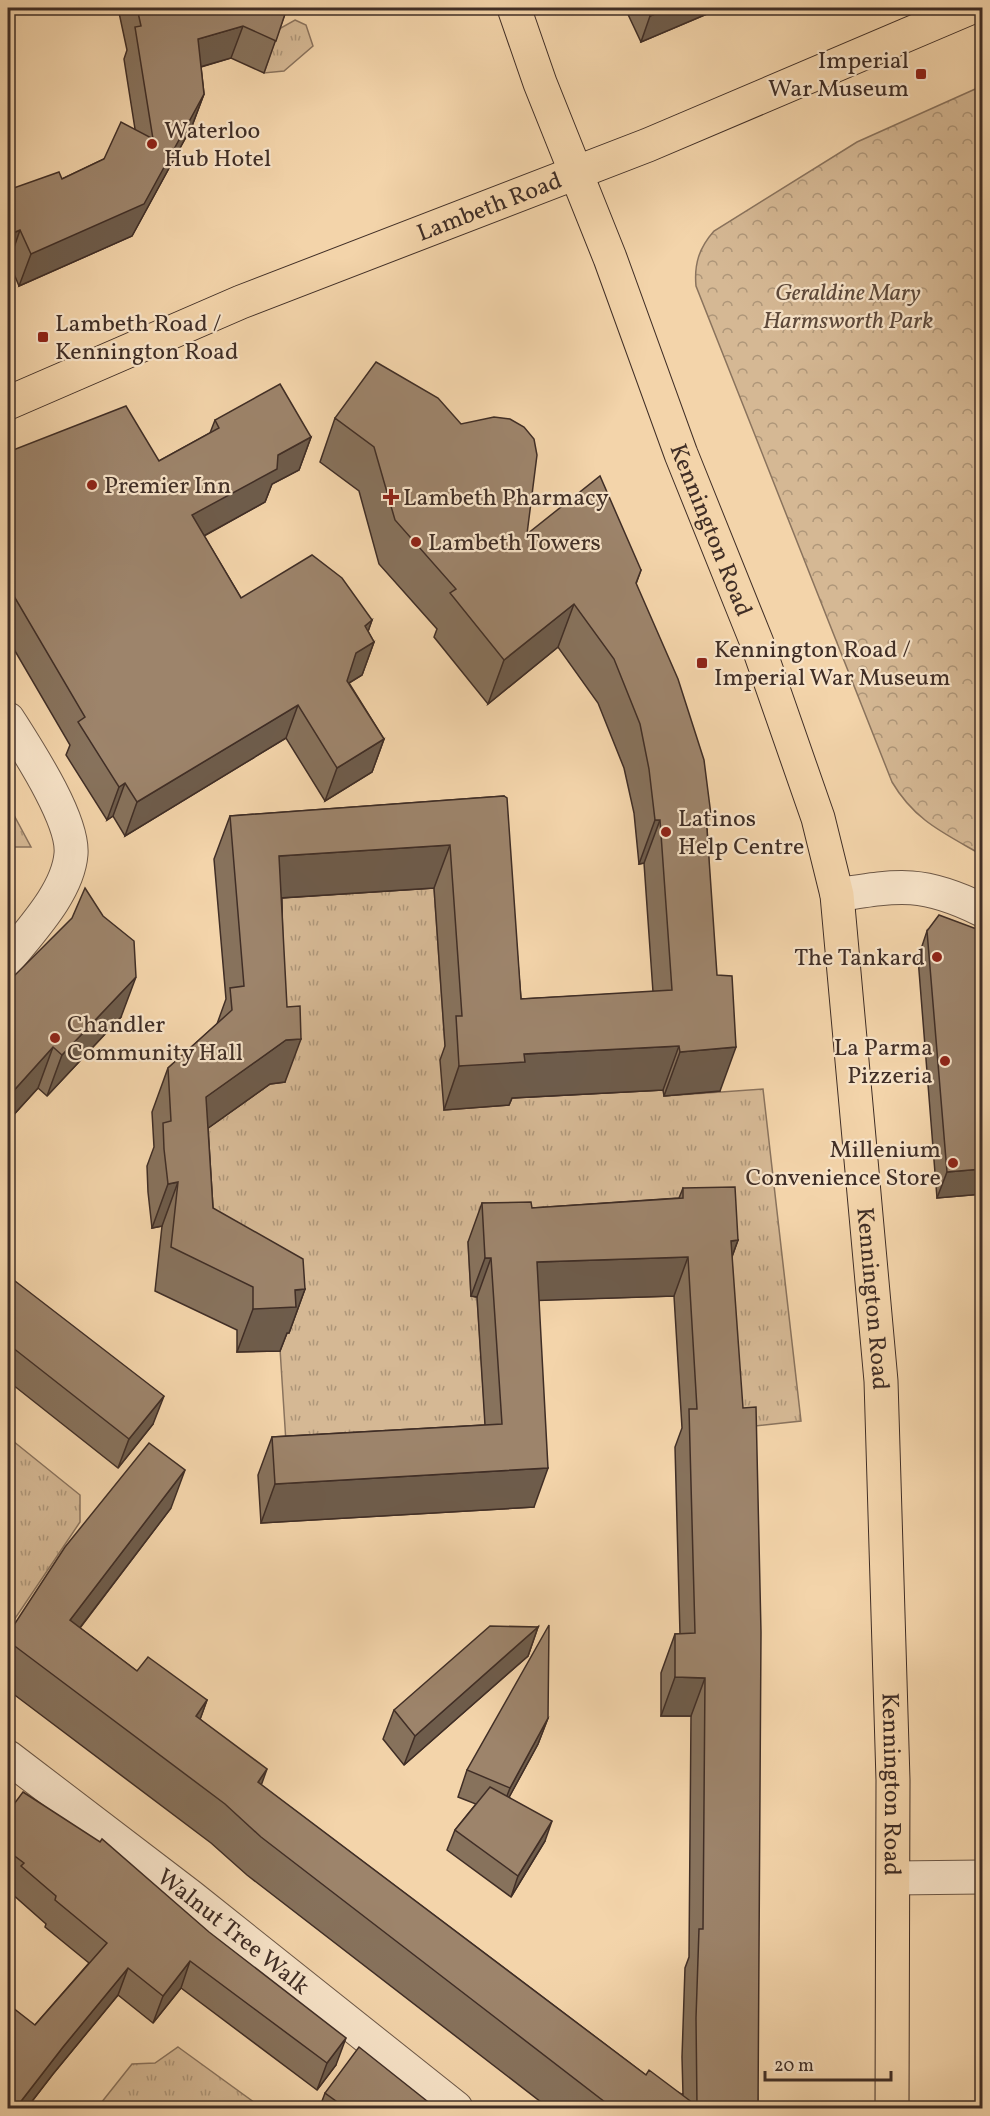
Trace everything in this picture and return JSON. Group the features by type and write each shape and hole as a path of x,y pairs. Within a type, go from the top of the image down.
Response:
{"main road":[{"name":"Kennington Road","path":"514,8 540,83 610,258 685,464 757,643 818,818 837,895 881,1382 894,1878 891,2109"},
{"name":"Lambeth Road","path":"8,403 241,302 657,142 970,8"}],"street":[{"path":"8,719 60,811 72,851 54,900 8,959"},
{"path":"837,895 875,889 929,888 954,896 982,910"},
{"name":"Walnut Tree Walk","path":"8,1757 190,1896 456,2109"},
{"path":"894,1878 982,1876"}],"green space":[{"path":"295,20 306,25 313,46 284,71 264,73 279,29"},
{"name":"Geraldine Mary Harmsworth Park","path":"982,86 982,855 931,825 910,807 892,782 696,286 696,278 701,250 714,231 857,142"},
{"path":"8,804 31,847 8,847"},
{"path":"434,888 446,1059 509,1098 663,1090 665,1096 763,1089 801,1421 728,1429 717,1279 468,1242 471,1296 477,1297 488,1462 288,1474 279,1333 197,1251 189,1141 270,1084 264,899"},
{"path":"8,1437 80,1495 80,1522 8,1629"},
{"path":"178,2047 262,2108 97,2108 132,2064 155,2063"}],"building":[{"name":"Waterloo Hub Hotel","path":"137,8 287,8 276,41 243,26 198,39 204,94 144,204 31,254 20,230 8,235 8,190 59,172 62,179 104,159 121,122 153,139 135,27 141,26"},
{"path":"647,8 669,8 650,16"},
{"path":"376,362 438,398 461,424 494,417 510,419 524,427 534,439 537,455 527,534 600,476 641,570 636,583 678,679 704,760 711,815 706,815 717,975 732,976 736,1047 680,1052 679,1046 524,1054 525,1062 459,1066 456,1016 462,1016 450,845 279,856 287,1007 300,1006 301,1039 286,1040 206,1097 213,1208 303,1259 305,1289 295,1290 296,1307 253,1309 253,1287 171,1247 178,1182 168,1184 164,1149 163,1123 171,1121 168,1068 232,1010 230,988 244,986 230,816 504,796 507,798 521,999 672,990 660,820 655,820 649,769 640,724 614,659 574,604 504,660 450,593 456,589 395,520 374,447 335,418"},
{"path":"280,384 311,437 278,455 277,469 192,515 241,598 312,555 342,578 372,620 365,626 374,642 356,653 347,681 384,739 337,768 298,705 137,802 125,783 119,787 78,722 85,717 8,586 8,452 126,406 159,461 219,428 215,420"},
{"name":"Chandler Community Hall","path":"85,888 103,916 134,941 136,977 62,1055 53,1047 8,1097 8,998 12,978 72,918"},
{"path":"939,915 982,931 982,1169 947,1172 927,931"},
{"path":"735,1187 738,1240 731,1241 743,1408 756,1407 761,1632 758,2109 614,2109 261,1837 225,1804 8,1641 8,1634 65,1547 149,1443 185,1470 70,1620 137,1671 148,1657 207,1700 196,1716 267,1769 258,1782 646,2075 649,2070 697,2106 696,2018 699,1929 703,1929 705,1678 675,1677 675,1634 695,1633 689,1409 697,1409 688,1257 537,1262 548,1468 275,1484 272,1437 502,1424 491,1258 485,1258 482,1203 531,1202 532,1208 683,1198 683,1188"},
{"path":"15,1281 164,1396 129,1439 8,1344 8,1291"},
{"path":"549,1625 548,1718 510,1788 467,1770"},
{"path":"490,1626 538,1627 415,1736 394,1710"},
{"path":"490,1787 552,1821 518,1876 455,1830"},
{"path":"23,1792 100,1842 102,1839 209,1932 346,2038 327,2063 190,1961 163,1996 128,1968 15,2109 8,2109 8,2004 35,2025 107,1943 55,1900 56,1896 21,1866 24,1863 8,1851 8,1812"},
{"path":"359,2047 437,2109 347,2109 325,2093"}],"place":[{"name":"Imperial War Museum","path":"921,74"},
{"name":"Waterloo Hub Hotel","path":"152,144"},
{"name":"Lambeth Road / Kennington Road","path":"43,337"},
{"name":"Premier Inn","path":"92,485"},
{"name":"Lambeth Pharmacy","path":"391,497"},
{"name":"Lambeth Towers","path":"416,542"},
{"name":"Kennington Road / Imperial War Museum","path":"702,663"},
{"name":"Latinos Help Centre","path":"666,832"},
{"name":"The Tankard","path":"937,957"},
{"name":"Chandler Community Hall","path":"55,1038"},
{"name":"La Parma Pizzeria","path":"945,1061"},
{"name":"Millenium Convenience Store","path":"953,1163"}]}
